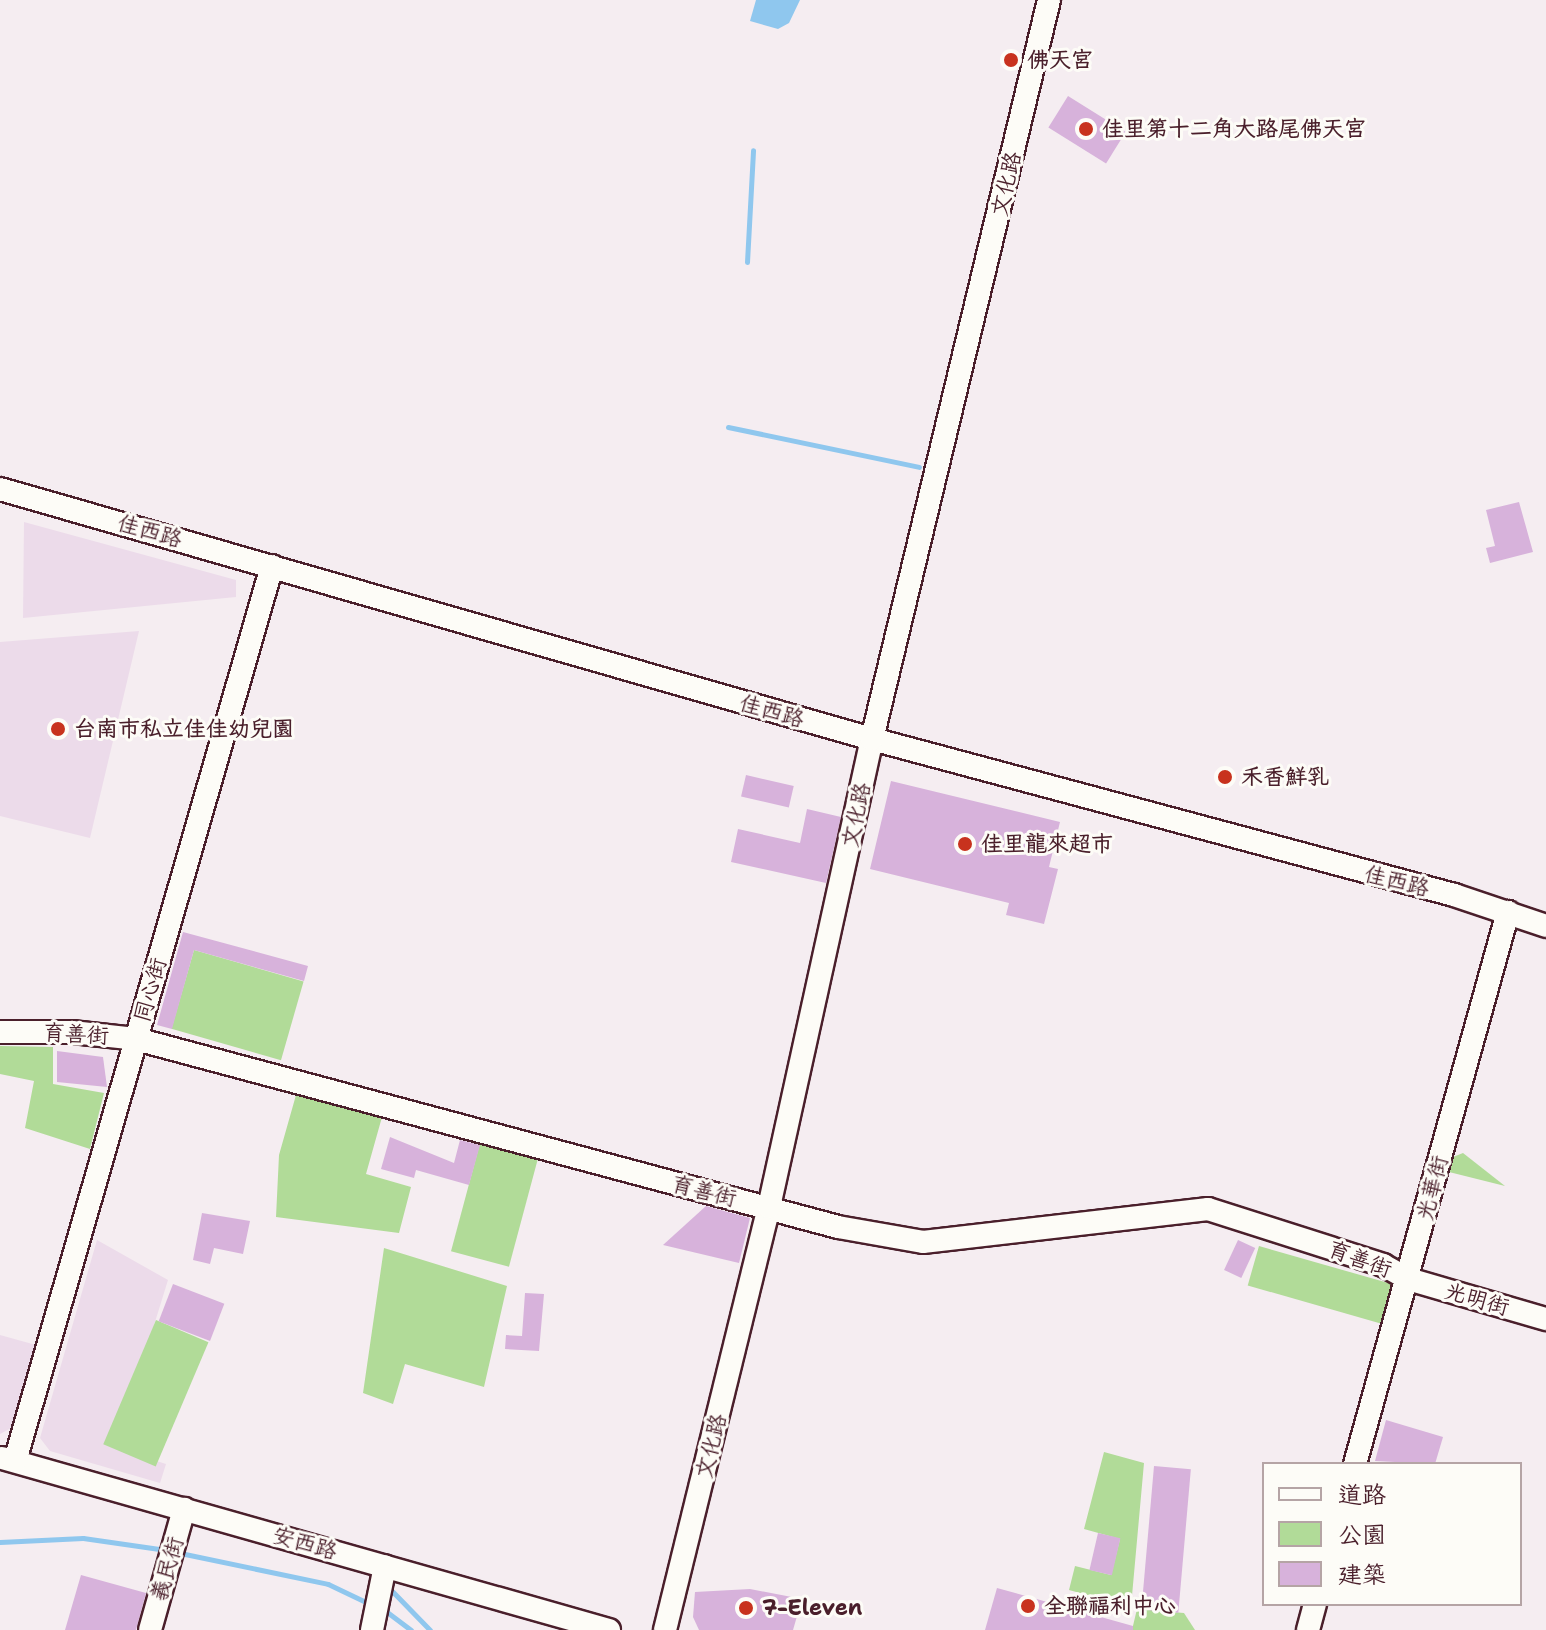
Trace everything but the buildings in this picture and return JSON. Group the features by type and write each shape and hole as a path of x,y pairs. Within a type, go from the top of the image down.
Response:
{"street":[{"name":"文化路","path":"665,1630 769,1207 872,739 1049,0"},
{"name":"佳西路","path":"0,489 872,739 1508,912 1546,926"},
{"name":"同心街","path":"7,1459 136,1039 272,566"},
{"name":"光華街","path":"1356,1462 1508,912"},
{"name":"育善街","path":"0,1032 72,1032 136,1039 769,1207 923,1242 1208,1209 1383,1265 1408,1279"},
{"name":"光明街","path":"1408,1279 1546,1319"},
{"name":"安西路","path":"7,1459 609,1630"},
{"name":"義民街","path":"150,1630 184,1509"},
{"path":"373,1624 385,1566"},
{"path":"1308,1630 1314,1606"}],"shaded area":[{"path":"24,522 236,580 236,597 23,618"},
{"name":"台南市私立佳佳幼兒園","path":"139,631 90,838 0,816 0,642"},
{"path":"97,1240 168,1280 116,1448 166,1464 160,1483 50,1451 40,1438"},
{"path":"0,1335 36,1345 13,1427 0,1434"}],"green space":[{"path":"194,950 304,981 281,1060 171,1029"},
{"path":"0,1046 53,1047 53,1084 104,1093 90,1149 25,1128 34,1081 0,1074"},
{"path":"296,1095 382,1117 366,1174 411,1187 399,1233 276,1217 279,1155"},
{"path":"480,1143 538,1159 509,1267 451,1251"},
{"path":"1463,1153 1505,1186 1449,1172 1453,1157"},
{"path":"1259,1246 1395,1285 1383,1324 1248,1285"},
{"path":"384,1248 507,1286 484,1387 405,1364 393,1404 363,1393"},
{"path":"156,1320 208,1342 156,1467 103,1444"},
{"path":"1104,1452 1144,1463 1131,1607 1069,1590 1075,1566 1111,1575 1120,1539 1084,1529"},
{"path":"1137,1609 1184,1613 1195,1630 1132,1630"}],"water":[{"path":"756,0 800,0 789,23 778,29 750,21"}],"waterway":[{"path":"747,262 753,150"},
{"path":"728,427 919,467"},
{"path":"0,1542 83,1538 166,1550"},
{"path":"180,1553 328,1584 370,1604"},
{"path":"393,1592 430,1630"},
{"path":"383,1609 411,1630"}],"place":[{"name":"佛天宮","path":"1011,60"},
{"name":"佳里第十二角大路尾佛天宮","path":"1086,129"},
{"name":"台南市私立佳佳幼兒園","path":"58,729"},
{"name":"禾香鮮乳","path":"1225,777"},
{"name":"佳里龍來超市","path":"965,844"},
{"name":"全聯福利中心","path":"1028,1606"},
{"name":"7-Eleven","path":"746,1608"}]}
